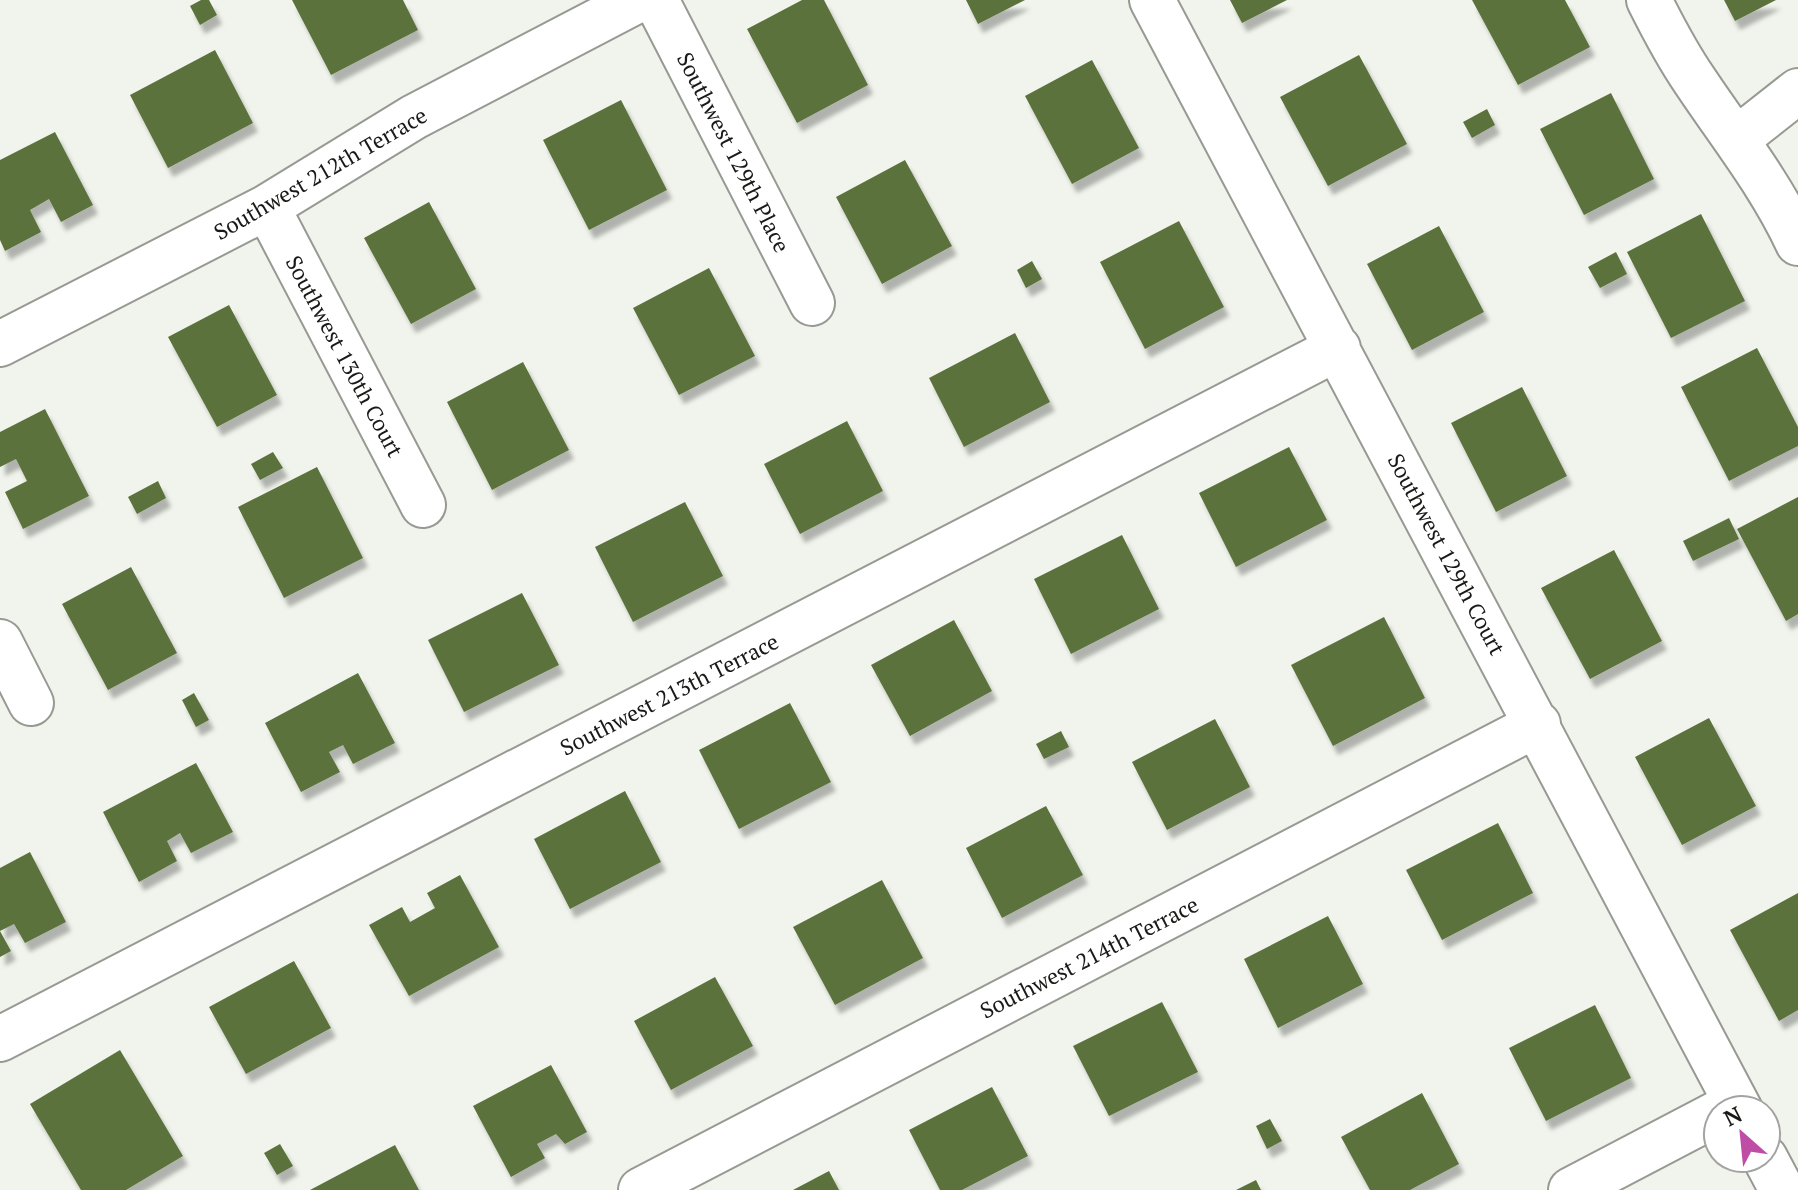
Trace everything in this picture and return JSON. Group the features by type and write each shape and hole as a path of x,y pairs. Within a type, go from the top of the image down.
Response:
{"street":[{"name":"Southwest 212th Terrace","path":"0,344 267,207 414,117 638,0"},
{"name":"Southwest 129th Place","path":"656,0 812,303"},
{"name":"Southwest 129th Court","path":"1152,0 1538,724 1723,1094"},
{"path":"1649,0 1671,44 1766,182 1798,243"},
{"path":"1737,139 1798,91"},
{"name":"Southwest 130th Court","path":"267,207 423,505"},
{"name":"Southwest 213th Terrace","path":"0,1039 1338,348"},
{"path":"0,642 31,703"},
{"name":"Southwest 214th Terrace","path":"641,1190 1538,724"},
{"path":"1571,1190 1702,1123"}],"building":[{"path":"201,0 209,0 217,15 200,25 190,6"},
{"path":"292,0 403,0 418,30 331,75"},
{"path":"802,0 824,0 868,85 797,123 747,29"},
{"path":"966,0 1025,0 978,24"},
{"path":"1230,0 1287,0 1242,23"},
{"path":"1472,0 1565,0 1590,47 1518,85"},
{"path":"1724,0 1776,0 1735,21"},
{"path":"215,50 253,123 168,168 130,95"},
{"path":"1359,55 1407,144 1328,186 1280,97"},
{"path":"1092,60 1139,148 1072,184 1025,96"},
{"path":"1611,93 1654,179 1584,215 1540,129"},
{"path":"621,100 667,190 589,230 543,140"},
{"path":"1487,109 1495,125 1472,138 1463,122"},
{"path":"55,132 93,205 61,222 49,199 30,210 41,232 5,251 0,240 0,160"},
{"path":"905,160 952,246 882,284 836,197"},
{"path":"429,202 476,289 411,324 364,238"},
{"path":"1701,214 1745,301 1671,338 1627,252"},
{"path":"1179,221 1224,307 1145,349 1100,262"},
{"path":"1439,226 1484,312 1412,350 1367,264"},
{"path":"1616,252 1627,274 1600,288 1588,267"},
{"path":"1032,261 1042,279 1026,288 1017,270"},
{"path":"709,268 755,356 679,395 633,308"},
{"path":"229,305 277,395 217,427 168,337"},
{"path":"1015,333 1050,402 964,447 929,378"},
{"path":"1757,348 1798,427 1798,446 1729,481 1681,387"},
{"path":"523,362 569,450 492,490 447,402"},
{"path":"1522,387 1567,476 1496,512 1451,423"},
{"path":"45,409 89,496 23,529 5,492 27,481 16,459 0,467 0,432"},
{"path":"847,421 883,491 800,534 764,464"},
{"path":"1289,447 1327,520 1236,567 1199,493"},
{"path":"273,452 283,468 260,480 251,464"},
{"path":"317,467 363,558 284,598 238,507"},
{"path":"158,481 166,498 137,514 128,497"},
{"path":"1798,497 1798,614 1786,621 1737,529"},
{"path":"685,502 723,576 633,622 595,547"},
{"path":"1729,518 1739,539 1693,561 1683,541"},
{"path":"1122,535 1159,609 1071,654 1034,579"},
{"path":"1614,550 1662,641 1590,679 1541,588"},
{"path":"131,567 177,653 108,690 62,604"},
{"path":"522,593 559,665 464,712 428,640"},
{"path":"1384,617 1425,698 1333,746 1291,665"},
{"path":"954,620 992,691 910,736 871,665"},
{"path":"358,673 395,743 353,764 343,745 329,752 340,772 301,792 265,723"},
{"path":"194,693 209,720 196,727 182,700"},
{"path":"790,703 831,782 739,829 699,750"},
{"path":"1709,718 1756,806 1682,845 1635,757"},
{"path":"1215,719 1250,787 1167,830 1132,762"},
{"path":"1061,731 1069,747 1044,759 1036,744"},
{"path":"196,763 233,832 191,853 180,833 167,841 177,861 139,882 103,812"},
{"path":"625,791 661,862 570,909 534,839"},
{"path":"1046,806 1083,875 1002,918 966,848"},
{"path":"1498,823 1533,893 1442,940 1406,870"},
{"path":"30,852 66,922 25,943 14,924 0,931 0,868"},
{"path":"460,875 499,947 409,996 369,925 402,907 410,922 435,908 427,893"},
{"path":"882,880 923,958 835,1005 793,927"},
{"path":"1798,893 1798,1010 1779,1021 1730,930"},
{"path":"1328,916 1363,984 1278,1028 1244,959"},
{"path":"0,931 11,951 0,957"},
{"path":"294,961 331,1028 246,1074 209,1007"},
{"path":"715,977 753,1046 671,1090 634,1021"},
{"path":"1162,1002 1198,1072 1109,1116 1073,1046"},
{"path":"1595,1005 1631,1078 1546,1121 1509,1048"},
{"path":"120,1050 183,1156 126,1190 81,1190 30,1104"},
{"path":"551,1065 587,1132 565,1144 556,1134 537,1144 545,1158 511,1177 473,1106"},
{"path":"992,1087 1028,1156 962,1190 940,1190 909,1130"},
{"path":"1422,1093 1459,1164 1410,1190 1370,1190 1341,1137"},
{"path":"1270,1119 1282,1141 1267,1149 1256,1126"},
{"path":"280,1144 293,1166 277,1175 264,1153"},
{"path":"395,1145 419,1190 310,1190"},
{"path":"829,1171 839,1190 793,1190"},
{"path":"1256,1180 1261,1190 1236,1190"}]}
